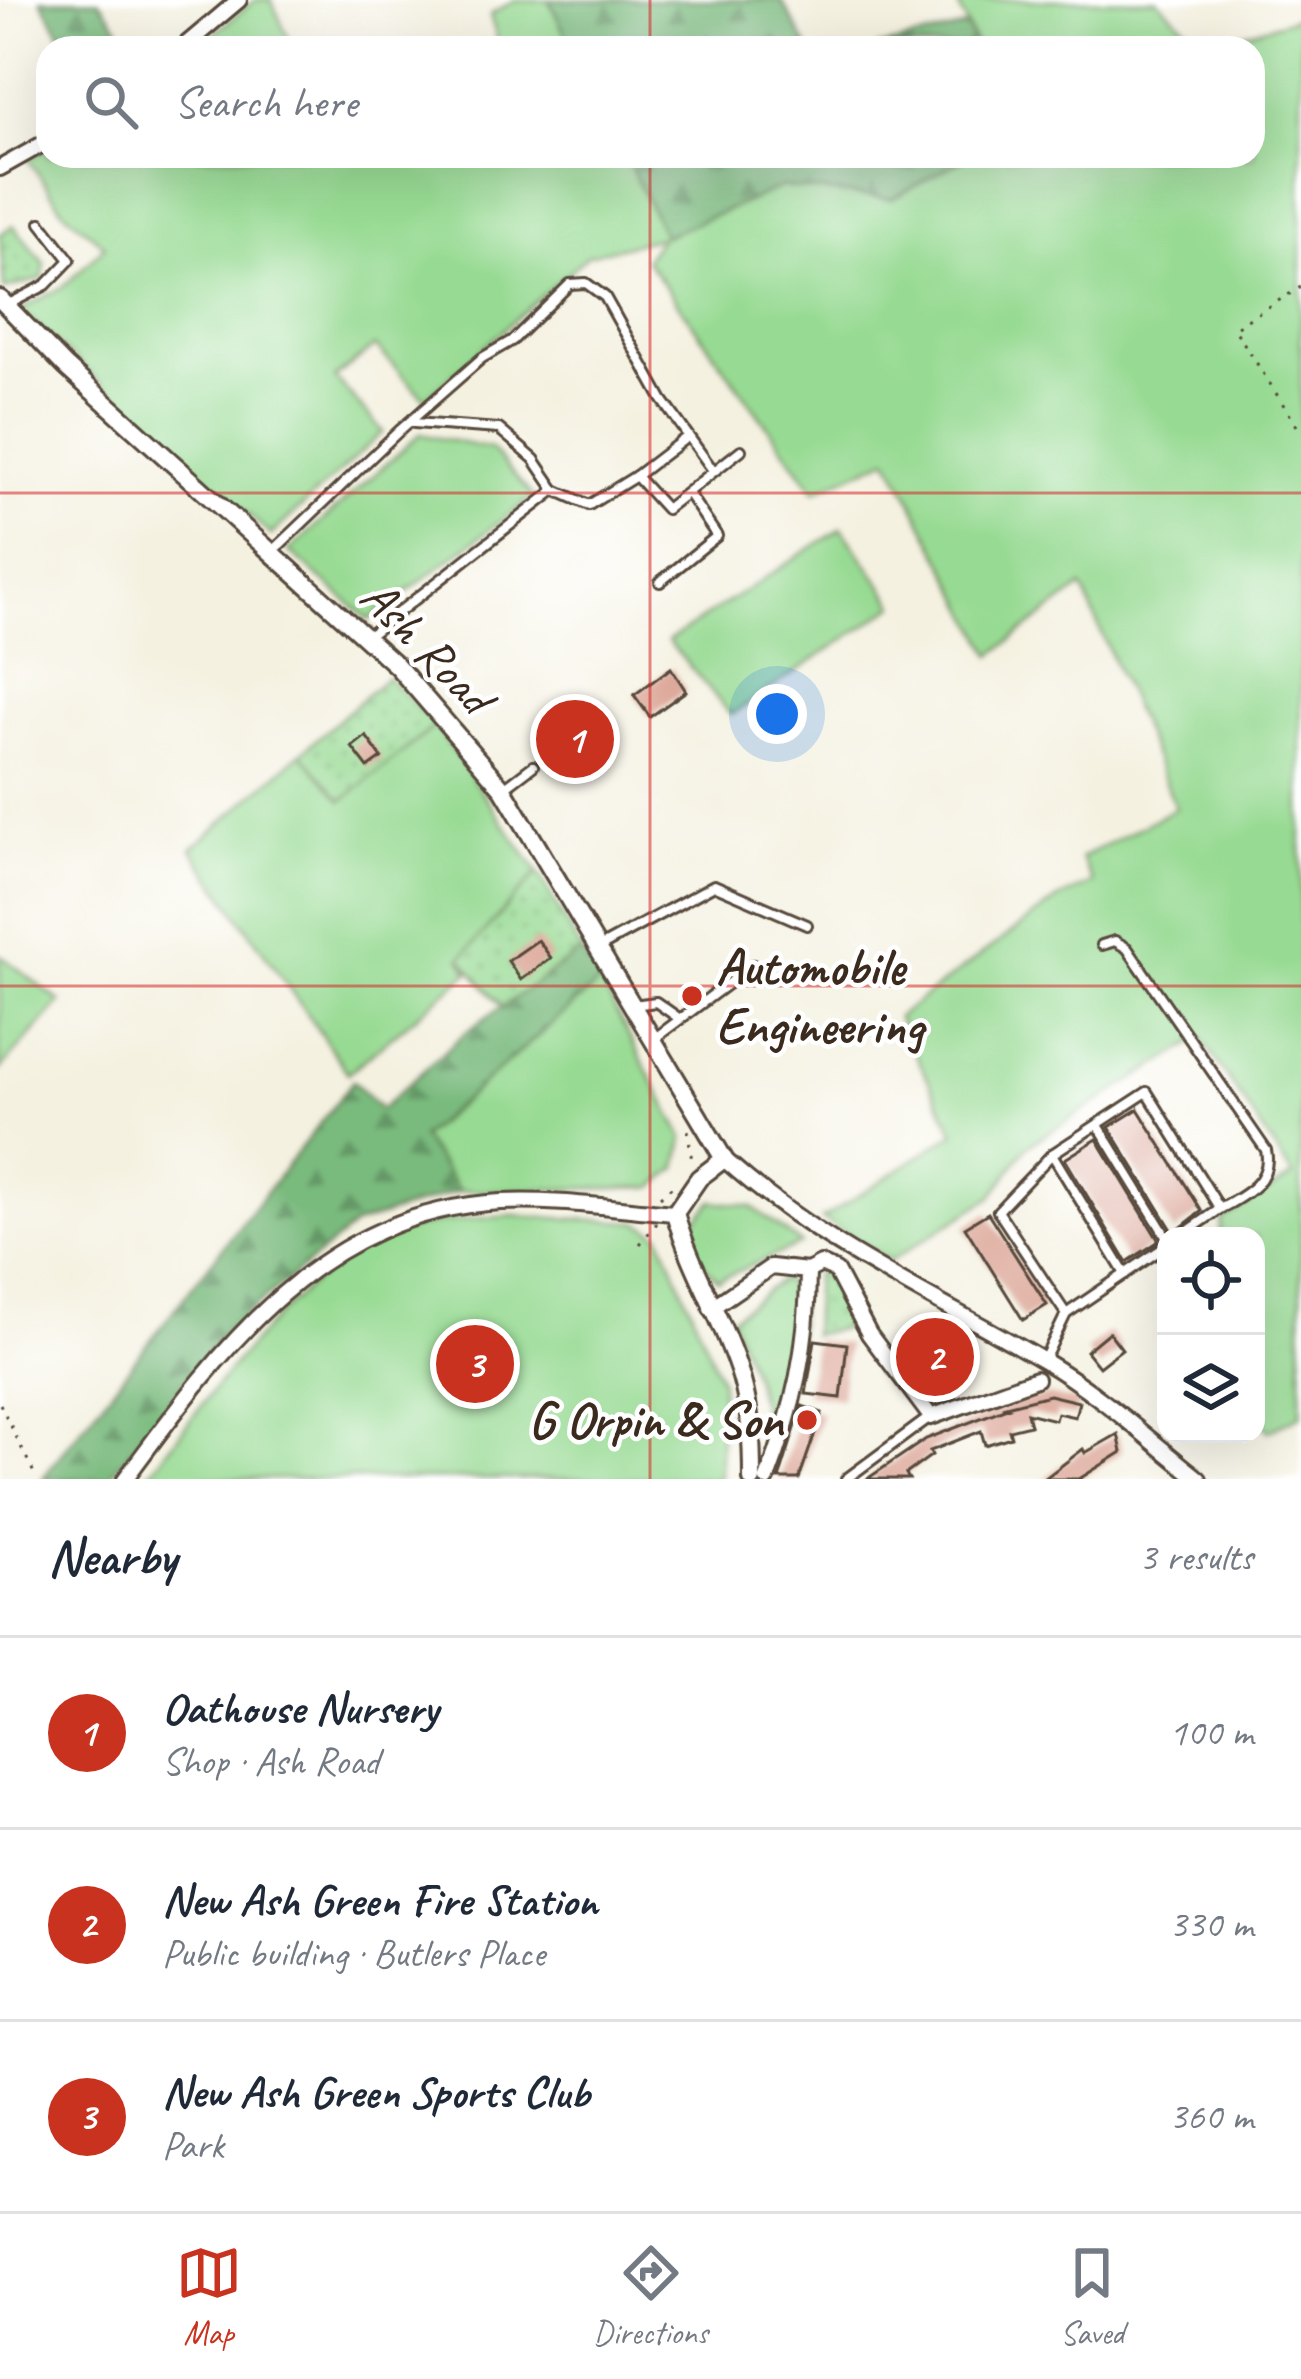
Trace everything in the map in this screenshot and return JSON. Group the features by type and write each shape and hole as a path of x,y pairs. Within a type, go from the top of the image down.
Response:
{"street":[{"path":"196,36 239,0"},
{"path":"0,168 36,148"},
{"name":"Ash Road","path":"3,302 66,367 366,637 503,789 724,1159"},
{"path":"125,1479 210,1363 270,1304 336,1252 394,1222 504,1202 667,1208 724,1159 774,1204 853,1258 1091,1391 1199,1479"},
{"path":"667,1208 740,1375 751,1427 752,1479"},
{"path":"710,1308 771,1268 808,1270 821,1264 836,1271 869,1334 932,1417 1036,1379"},
{"path":"766,1479 788,1426 808,1341 808,1270"}],"lane":[{"path":"3,302 46,285 70,260 41,223"},
{"path":"272,552 482,358 512,340 561,290 579,283 605,297 687,437 712,469"},
{"path":"413,423 499,429 534,459 555,490 589,505 687,437"},
{"path":"636,476 666,509 741,450"},
{"path":"366,637 555,490"},
{"path":"660,583 717,536 688,493"},
{"path":"503,789 533,766"},
{"path":"597,949 714,885 807,925"},
{"path":"1102,945 1115,941 1126,948 1266,1150 1268,1166 1262,1179 1194,1227"},
{"path":"650,1042 753,965"},
{"path":"631,1005 656,1002 680,1019"},
{"path":"1066,1314 998,1211 1052,1154 1147,1092 1220,1210"},
{"path":"1097,1125 1160,1227"},
{"path":"1052,1154 1125,1274"},
{"path":"1044,1361 1066,1314 1157,1252"},
{"path":"846,1479 932,1417"}],"path":[{"path":"1301,287 1234,328 1301,432"},
{"path":"640,1244 692,1163 688,1128"},
{"path":"0,1404 37,1479"}],"green space":[{"path":"41,0 99,0 125,36 62,36"},
{"path":"255,0 271,0 288,36 212,36"},
{"path":"515,0 549,0 566,36 496,36 490,15"},
{"path":"549,0 781,0 801,36 566,36"},
{"path":"956,0 1157,0 1188,29 1184,36 972,36"},
{"path":"1301,16 1301,1415 1268,1431 1265,1227 1221,1227 1222,1220 1293,1176 1201,1038 1027,1146 992,1197 890,1261 822,1219 955,1133 897,1017 1058,899 1093,883 1081,858 1176,808 1082,587 992,655 889,458 815,491 645,259 661,237 588,255 425,399 375,346 335,378 383,432 271,535 20,310 64,286 105,246 63,210 28,159 36,155 36,168 631,168 664,236 782,187 892,199 947,168 1265,168 1265,36 1237,36"},
{"path":"967,27 971,36 928,36"},
{"path":"631,168 947,168 892,199 782,187 664,236"},
{"path":"13,225 45,264 42,279 4,289 0,235"},
{"path":"420,434 491,449 533,497 369,620 289,551"},
{"path":"842,528 896,605 731,715 668,641"},
{"path":"387,677 435,726 342,801 301,753"},
{"path":"435,726 538,872 462,958 469,972 348,1073 192,849 301,753 342,800"},
{"path":"538,872 581,951 502,1007 461,958"},
{"path":"581,951 600,982 421,1137 459,1191 355,1225 226,1330 108,1479 42,1479 353,1081 381,1109 466,1032"},
{"path":"0,955 61,1002 0,1070"},
{"path":"600,982 684,1138 678,1168 654,1187 459,1191 420,1138"},
{"path":"713,1201 751,1206 801,1244 718,1280 695,1255 694,1221"},
{"path":"514,1216 638,1222 660,1234 721,1381 720,1479 145,1479 246,1350 335,1267 403,1231"},
{"path":"815,1274 833,1274 856,1325 812,1335"},
{"path":"782,1279 799,1298 797,1348 770,1454 755,1380 731,1318"}],"building":[{"path":"671,668 686,691 650,717 634,695"},
{"path":"579,730 593,755 569,770 554,745"},
{"path":"366,736 382,758 368,768 352,747"},
{"path":"538,940 551,958 521,980 508,961"},
{"path":"1138,1109 1202,1211 1182,1227 1170,1227 1109,1127"},
{"path":"1097,1139 1157,1242 1127,1262 1065,1159"},
{"path":"988,1213 1047,1305 1023,1320 965,1227"},
{"path":"1109,1332 1122,1349 1099,1367 1086,1351"},
{"path":"924,1334 960,1354 945,1380 910,1360"},
{"path":"815,1340 847,1344 841,1398 806,1394"},
{"path":"1049,1395 1079,1402 1075,1417 1057,1413 1055,1420 1027,1413 1030,1425 1009,1430 1011,1437 985,1445 981,1431 930,1451 932,1455 906,1474 909,1479 867,1479 926,1439 1007,1408 1002,1407"},
{"path":"802,1406 822,1413 799,1479 779,1479"},
{"path":"1118,1434 1122,1452 1079,1479 1044,1479 1083,1449 1085,1453"}],"place":[{"name":"Oathouse Nursery","path":"575,739"},
{"name":"Automobile Engineering","path":"692,996"},
{"name":"New Ash Green Fire Station","path":"935,1357"},
{"name":"New Ash Green Sports Club","path":"475,1364"},
{"name":"G Orpin & Son","path":"807,1420"}]}
